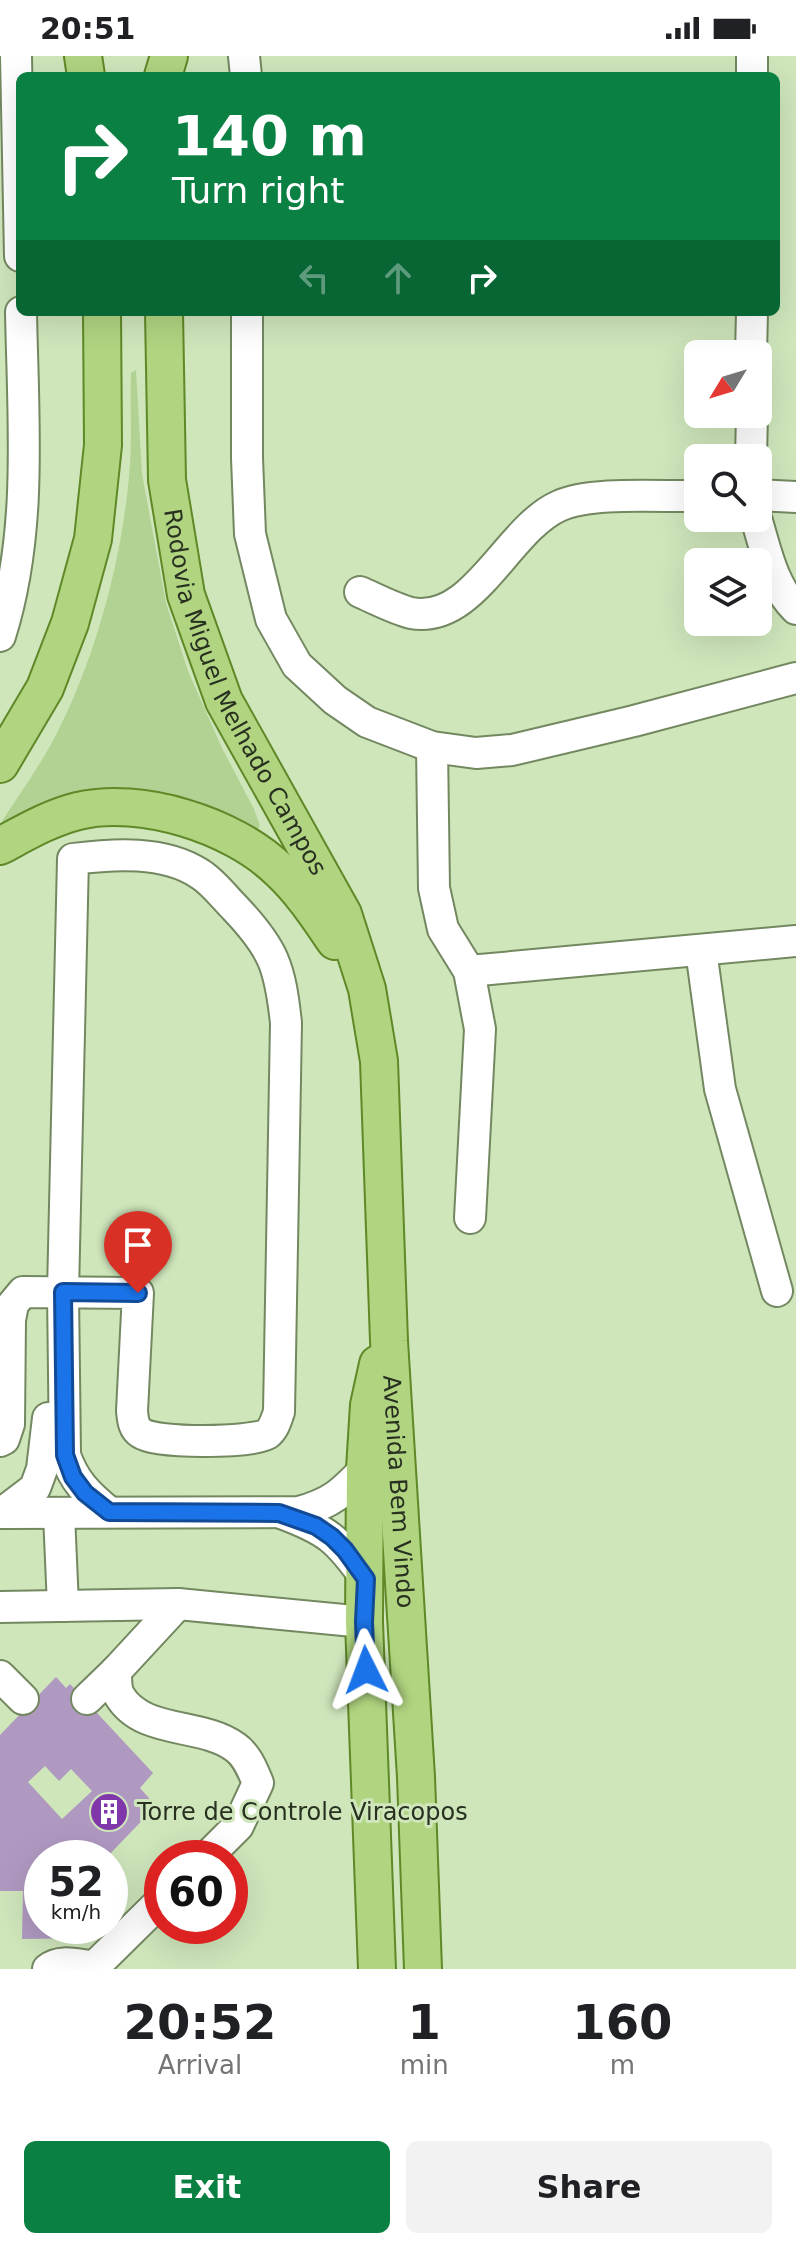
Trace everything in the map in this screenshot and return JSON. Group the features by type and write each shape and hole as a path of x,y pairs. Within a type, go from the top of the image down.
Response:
{"main road":[{"path":"0,764 45,688 70,623 93,539 103,445 102,316"},
{"name":"Rodovia Miguel Melhado Campos","path":"164,316 167,480 186,595 224,701 343,914 367,989 379,1061"},
{"path":"0,846 47,821 81,810 159,811 227,833 277,868 312,906 367,989"},
{"name":"Avenida Bem Vindo","path":"379,1061 389,1341 416,1777 423,1969"},
{"path":"377,1969 364,1622 365,1469 369,1405 375,1372 389,1341"}],"street":[{"path":"0,636 9,608 17,561 24,470 21,316"},
{"path":"247,316 250,534 271,619 297,665 335,700 367,722 432,747 476,753 512,750 796,678"},
{"path":"751,340 752,316"},
{"path":"360,592 412,613 437,613 457,604 521,534 557,506 582,498 684,496"},
{"path":"772,496 796,497"},
{"path":"760,532 775,580 785,598 796,609"},
{"path":"432,747 434,888 443,929 469,971 480,1029 470,1218"},
{"path":"0,1441 4,1439 9,1424 8,1338 13,1304 23,1292 54,1292 138,1293 132,1411 133,1424 141,1433 154,1438 248,1439 265,1435 274,1427 279,1412 286,1023 282,987 273,955 259,934 201,874 183,865 133,856 73,859 54,1292 42,1469 35,1488 1,1513"},
{"path":"469,971 796,941"},
{"path":"701,950 720,1089 777,1291"},
{"path":"54,1292 65,1455 79,1485 109,1512"},
{"path":"1,1513 299,1512 324,1505 345,1490 365,1469"},
{"path":"279,1513 316,1526 332,1537 366,1579"},
{"path":"59,1514 63,1606"},
{"path":"87,1699 178,1604"},
{"path":"0,1607 178,1604 364,1622"},
{"path":"116,1671 118,1693 134,1714 215,1736 237,1748 251,1767 258,1783 238,1826 224,1840"},
{"path":"0,1676 23,1699"},
{"path":"48,1969 64,1963 92,1968 144,1917"}],"green space":[{"path":"136,370 142,474 166,603 188,671 222,748 254,809 260,826 257,830 253,831 221,812 187,798 142,793 96,799 7,824 2,821 57,733 96,637 122,532 130,464 131,373"}],"building":[{"name":"Torre de Controle Viracopos","path":"56,1677 66,1688 70,1684 153,1773 140,1788 156,1806 123,1840 24,1840 24,1939 23,1891 0,1891 0,1735","holes":["45,1766 59,1781 71,1769 92,1791 62,1819 28,1782"]}],"place":[{"name":"Torre de Controle Viracopos","path":"109,1812"}],"route":[{"path":"138,1293 63,1292 65,1455 73,1477 85,1493 109,1512 279,1513 316,1526 345,1550 366,1579 366,1670"}]}
